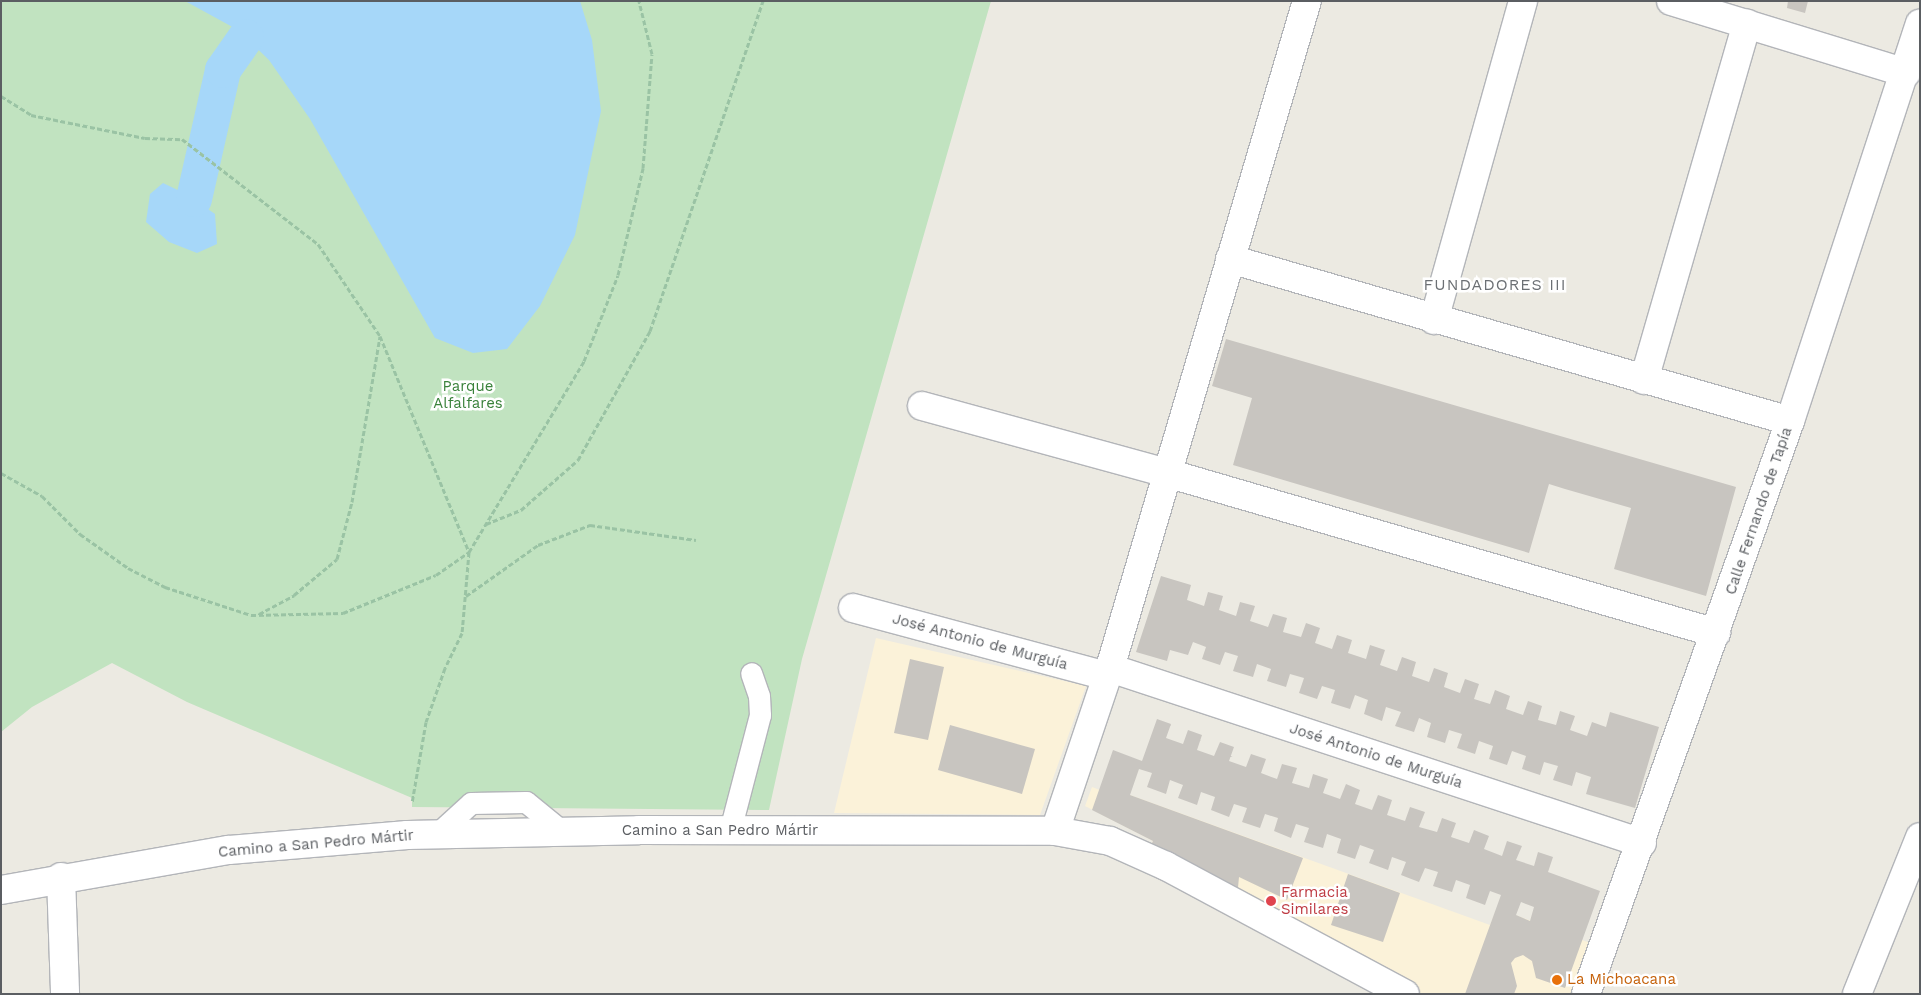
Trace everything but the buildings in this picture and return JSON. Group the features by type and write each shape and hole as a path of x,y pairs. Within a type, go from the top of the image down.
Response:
{"street":[{"path":"1055,831 1109,672 1307,1"},
{"path":"1434,320 1524,1"},
{"path":"1671,1 1906,73"},
{"path":"1644,380 1747,24"},
{"name":"Calle Fernando de Tapía","path":"1586,994 1642,843 1790,421 1906,73 1920,24"},
{"path":"1230,259 1434,320 1790,421"},
{"path":"922,406 1167,473 1716,633"},
{"name":"José Antonio de Murguía","path":"853,608 1109,672 1642,843"},
{"name":"Camino a San Pedro Mártir","path":"1,890 61,877 229,850 407,835 730,830 1055,831 1110,841 1166,866 1405,994"},
{"path":"1857,994 1920,837"},
{"path":"61,877 65,994"}],"lane":[{"path":"730,830 760,715 759,696 751,674"}],"path":[{"path":"1,473 42,496 80,534 128,568 166,587 258,614 343,613 436,575 469,552 584,361 618,275 643,168 652,54 639,1"},
{"path":"486,524 521,510 578,460 650,331 763,1"},
{"path":"1,96 30,115 145,138 182,139 230,174 318,244 380,336 469,552 462,633 445,668 426,722 407,835"},
{"path":"258,614 294,595 337,559 352,502 380,336"},
{"path":"465,596 538,545 590,525 696,540"}],"shaded area":[{"path":"876,638 1086,686 1040,815 834,813"},
{"path":"1092,787 1128,801 1130,795 1490,925 1497,908 1593,944 1574,994 1413,994 1150,847 1153,841 1085,806"}],"green space":[{"name":"Parque Alfalfares","path":"1,1 991,1 802,659 769,810 412,807 412,798 187,702 112,663 32,707 1,732"}],"water":[{"path":"185,1 580,1 592,40 601,111 575,235 540,306 507,349 473,353 435,338 310,119 269,60 238,30"},
{"path":"163,183 186,194 215,214 217,244 197,253 169,242 146,222 150,194"}],"waterway":[{"path":"194,199 223,70 246,37"}],"place":[{"name":"Farmacia Similares","path":"1271,901"},
{"name":"La Michoacana","path":"1557,980"}],"district":[{"name":"FUNDADORES III","path":"1495,285"}]}
